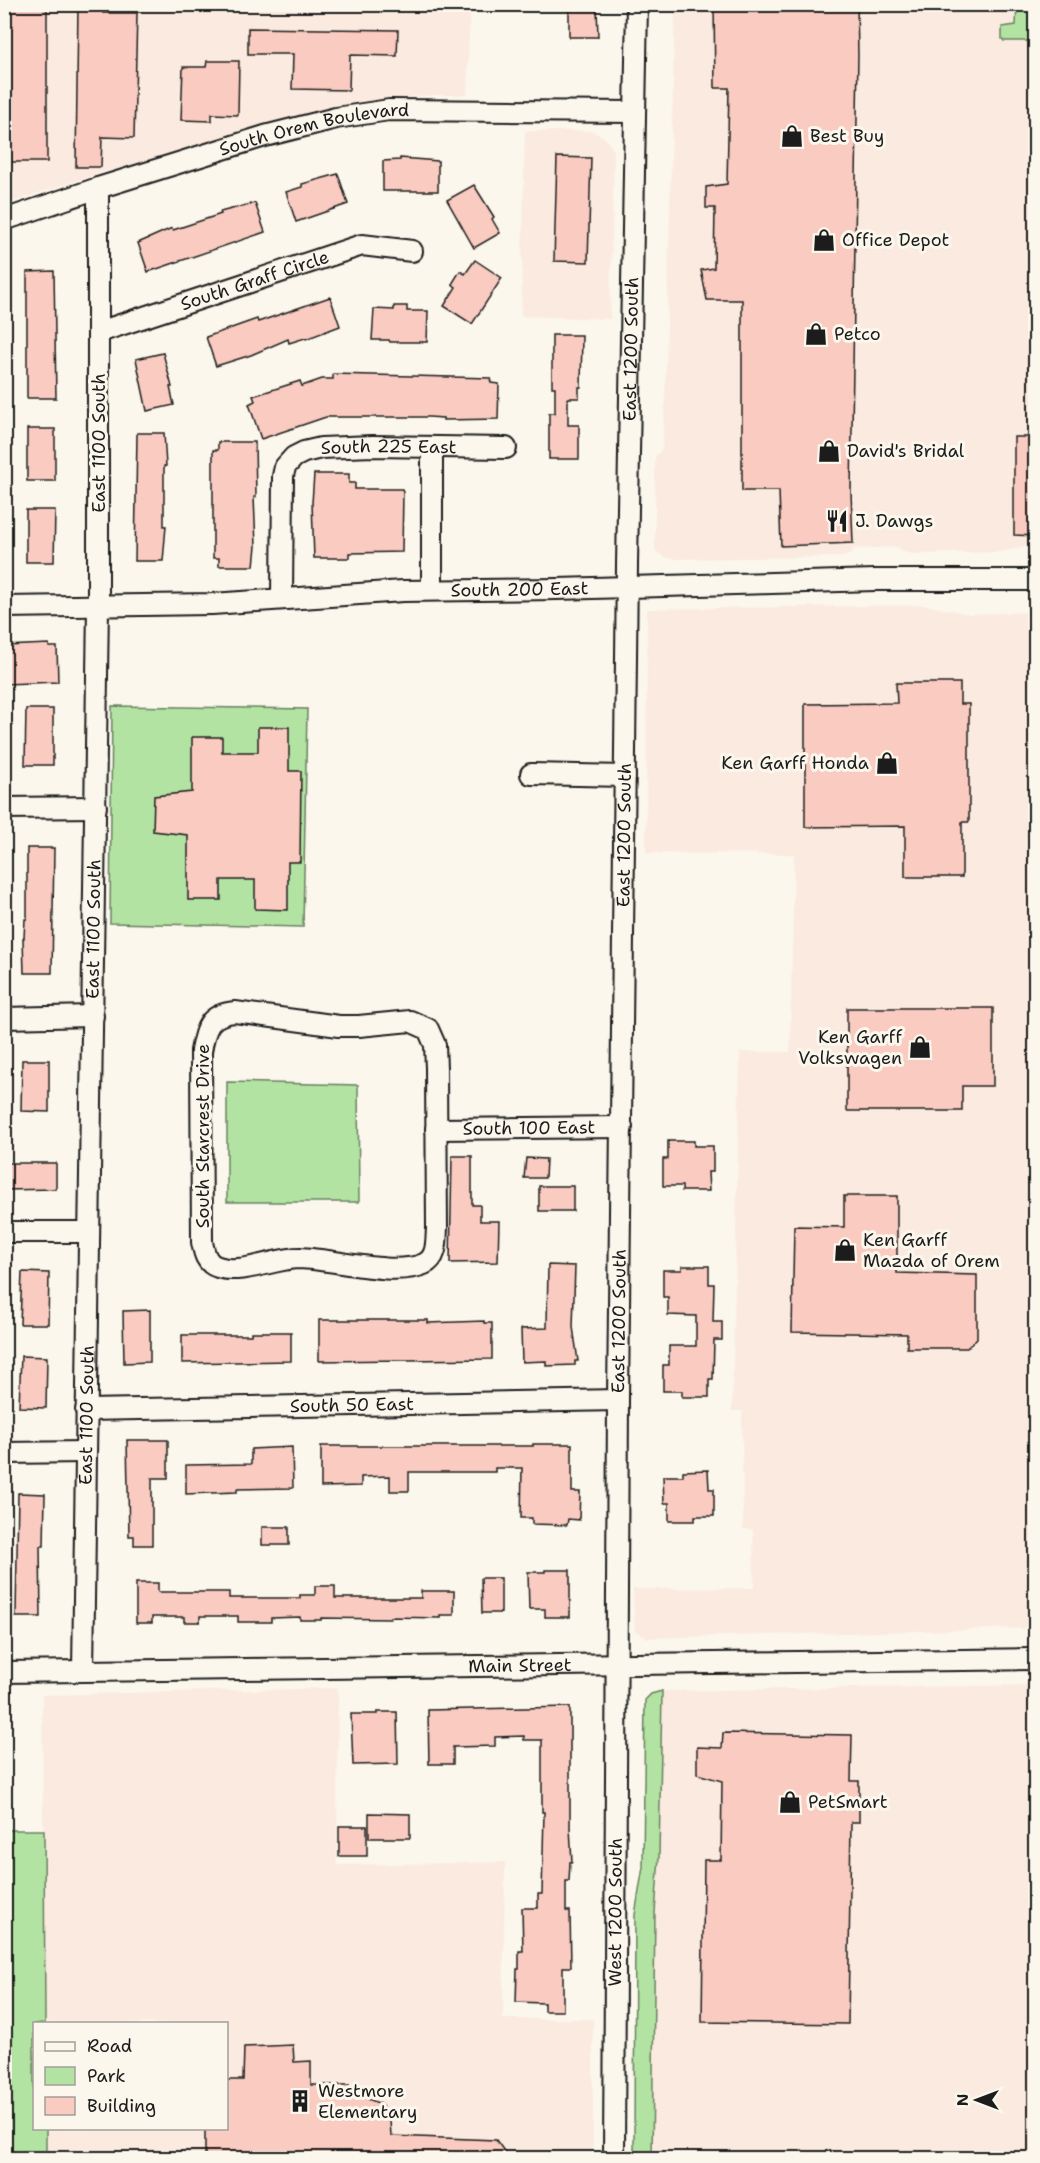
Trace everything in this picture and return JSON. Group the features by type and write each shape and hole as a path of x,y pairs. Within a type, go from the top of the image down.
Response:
{"street":[{"name":"East 1200 South","path":"618,1665 618,1400 627,586 637,4"},
{"name":"South Orem Boulevard","path":"4,220 291,128 389,110 634,112"},
{"name":"East 1100 South","path":"83,1671 96,807 98,188"},
{"name":"South Graff Circle","path":"99,332 362,245 412,251"},
{"name":"South 225 East","path":"282,599 283,476 285,467 294,457 304,452 338,446 506,448"},
{"path":"432,448 432,590"},
{"name":"South 200 East","path":"4,607 212,604 339,594 432,590 875,580 1035,579"},
{"path":"531,774 625,776"},
{"path":"4,808 96,807"},
{"name":"South Starcrest Drive","path":"235,1012 339,1026 397,1021 420,1024 428,1029 435,1045 436,1129 437,1227 435,1250 432,1258 425,1264 400,1268 369,1267 319,1259 290,1258 240,1268 225,1268 216,1267 205,1256 202,1242 201,1051 204,1032 217,1016 235,1012"},
{"path":"4,1018 93,1016"},
{"name":"South 100 East","path":"436,1129 622,1127"},
{"path":"4,1233 88,1232"},
{"name":"South 50 East","path":"86,1410 618,1400"},
{"path":"4,1453 85,1452"},
{"name":"Main Street","path":"4,1672 1035,1659"},
{"name":"West 1200 South","path":"614,2158 618,1665"}],"shaded area":[{"path":"4,5 470,5 467,95 433,95 392,99 104,172 5,204"},
{"path":"675,5 1035,5 1035,545 999,552 914,554 903,552 898,547 853,549 851,554 844,557 675,559 664,557 655,549 655,457 662,449 665,403"},
{"path":"525,131 592,131 604,137 614,151 610,319 521,316"},
{"path":"925,605 969,614 1035,612 1035,1628 647,1638 635,1631 633,1589 754,1588 753,1530 743,1529 742,1411 732,1411 740,1052 790,1052 794,854 646,853 647,609"},
{"path":"1035,1685 1035,2158 652,2158 655,1912 659,1857 662,1691"},
{"path":"338,1688 337,1865 505,1862 503,2019 593,2019 593,2158 46,2158 46,2130 228,2130 228,2022 45,2022 42,1695"}],"green space":[{"path":"1017,5 1035,5 1035,41 1004,41 1002,39 1002,27 1016,25"},
{"path":"112,706 307,709 303,927 110,923"},
{"path":"227,1082 358,1085 359,1202 227,1202"},
{"path":"662,1691 659,1857 655,1912 652,2158 634,2158 635,1915 643,1867 645,1700 651,1694"},
{"path":"5,1830 44,1830 45,2022 33,2022 33,2130 46,2130 46,2158 5,2158"}],"building":[{"path":"4,4 47,4 47,162 4,162"},
{"path":"78,4 103,4 103,13 137,13 134,138 102,137 101,167 76,167"},
{"path":"714,4 857,4 851,492 853,543 781,546 779,491 742,491 742,300 707,300 701,270 714,268 715,208 706,208 706,187 727,184 729,88 715,88"},
{"path":"597,7 598,37 569,37 569,8"},
{"path":"248,28 398,30 397,56 350,55 349,90 292,89 293,54 248,54"},
{"path":"207,61 239,61 238,115 212,114 212,121 181,120 183,67 206,67"},
{"path":"557,157 591,158 588,262 554,261"},
{"path":"400,158 438,161 438,191 383,191 383,161 400,160"},
{"path":"338,174 348,204 296,222 286,192 302,187 302,184"},
{"path":"474,185 494,217 492,219 500,233 474,248 447,200"},
{"path":"255,203 265,232 148,272 138,243 172,228 173,230 221,214 220,212"},
{"path":"475,260 502,278 472,324 444,306 456,287 452,284 460,271 465,274"},
{"path":"54,271 56,398 27,398 27,272"},
{"path":"330,297 340,326 306,339 289,343 288,339 251,355 216,366 206,337"},
{"path":"394,306 407,306 407,311 428,311 427,342 372,340 374,309 394,310"},
{"path":"552,335 582,335 579,398 568,398 568,425 579,425 579,459 549,459 549,413 555,413 555,387 552,387"},
{"path":"163,353 174,405 147,411 136,359"},
{"path":"333,374 490,378 491,383 499,384 498,419 326,417 261,439 249,404 255,401 253,396 300,381 302,386 322,379 333,379"},
{"path":"27,429 55,429 55,481 27,481"},
{"path":"137,433 164,433 166,466 164,466 164,526 166,526 163,561 135,561"},
{"path":"1014,437 1035,437 1035,536 1014,535"},
{"path":"218,442 255,442 256,546 254,566 219,566 219,558 213,558 213,450 218,450"},
{"path":"314,474 349,474 349,483 355,483 355,489 402,489 402,552 349,553 349,558 314,558 312,503"},
{"path":"26,510 55,510 54,562 26,562"},
{"path":"49,644 49,647 57,647 58,682 4,684 4,646"},
{"name":"Ken Garff Honda","path":"896,683 960,683 960,704 969,704 969,822 962,822 962,877 905,877 905,826 805,827 805,704 897,703"},
{"path":"26,709 53,709 53,765 25,765"},
{"path":"258,727 289,727 289,771 301,771 300,862 288,862 288,910 255,909 255,880 221,880 221,900 188,900 188,835 153,831 154,796 192,792 192,737 222,737 222,752 258,752"},
{"path":"27,848 54,848 52,973 24,973 23,938 25,919 27,919"},
{"name":"Ken Garff Volkswagen","path":"847,1008 993,1008 993,1086 962,1086 962,1111 847,1111"},
{"path":"22,1060 49,1060 49,1112 21,1111"},
{"path":"668,1141 694,1141 694,1146 713,1146 713,1172 708,1172 709,1191 682,1191 682,1186 663,1186 663,1159 668,1159"},
{"path":"452,1156 472,1156 472,1205 480,1205 480,1221 499,1221 498,1262 450,1263"},
{"path":"526,1158 546,1159 545,1178 524,1178"},
{"path":"4,1163 56,1163 56,1189 4,1190"},
{"path":"539,1186 573,1186 573,1211 539,1211"},
{"name":"Ken Garff Mazda of Orem","path":"844,1196 897,1196 897,1273 977,1275 977,1338 967,1348 907,1348 907,1334 792,1332 794,1226 844,1227"},
{"path":"548,1265 575,1266 573,1327 578,1361 575,1361 575,1365 546,1366 546,1361 522,1362 521,1329 547,1328"},
{"path":"682,1266 709,1266 709,1284 714,1284 713,1322 722,1322 722,1340 714,1340 713,1379 709,1379 709,1397 682,1397 682,1391 663,1391 663,1365 669,1365 669,1346 696,1346 696,1316 668,1315 668,1297 663,1297 663,1270 682,1270"},
{"path":"22,1272 49,1273 48,1324 20,1324"},
{"path":"150,1310 150,1362 124,1363 123,1311"},
{"path":"319,1320 428,1320 428,1323 484,1321 484,1323 492,1323 492,1359 319,1361"},
{"path":"251,1332 291,1332 291,1361 182,1363 182,1335 251,1335"},
{"path":"21,1356 47,1357 46,1408 19,1407"},
{"path":"127,1440 168,1440 168,1478 152,1478 152,1545 134,1545 134,1536 129,1536"},
{"path":"533,1444 572,1444 572,1492 580,1492 579,1520 568,1519 567,1525 532,1524 532,1518 521,1518 522,1468 495,1468 495,1472 409,1472 409,1491 390,1491 390,1476 361,1477 361,1486 321,1487 321,1446 533,1446"},
{"path":"292,1447 293,1488 237,1489 237,1492 186,1494 186,1465 251,1464 251,1449"},
{"path":"708,1470 709,1489 714,1489 714,1516 695,1516 695,1521 669,1521 669,1503 664,1503 663,1476 683,1476 683,1471"},
{"path":"18,1493 45,1494 44,1546 40,1546 41,1617 16,1617"},
{"path":"262,1527 289,1527 289,1545 262,1545"},
{"path":"545,1570 570,1570 570,1617 545,1617 545,1609 529,1609 528,1572 545,1572"},
{"path":"481,1578 501,1578 501,1613 482,1613"},
{"path":"136,1583 158,1583 158,1592 229,1592 229,1598 300,1598 300,1595 315,1595 315,1586 335,1586 335,1598 421,1598 421,1591 454,1591 454,1615 440,1615 440,1618 390,1617 390,1619 271,1618 271,1622 238,1622 238,1616 200,1616 200,1622 184,1622 184,1617 152,1617 152,1623 136,1623"},
{"path":"570,1707 572,1862 570,1862 569,1881 566,1881 566,1911 570,1911 571,1967 563,1967 563,2011 544,2011 544,2003 516,2002 519,1951 523,1951 522,1908 538,1908 538,1894 542,1894 544,1812 542,1812 542,1740 524,1740 524,1736 495,1737 495,1746 453,1747 453,1764 429,1764 428,1710"},
{"path":"377,1712 397,1712 398,1764 353,1765 351,1714 377,1714"},
{"path":"723,1733 852,1735 851,1781 859,1781 859,1822 851,1822 848,2024 702,2022 704,1860 721,1860 722,1781 697,1774 697,1747 722,1748"},
{"path":"369,1813 410,1814 410,1838 369,1838"},
{"path":"339,1826 367,1826 367,1856 339,1856"},
{"name":"Westmore Elementary","path":"293,2045 294,2062 311,2061 311,2085 349,2085 349,2098 363,2097 381,2104 390,2120 391,2136 496,2140 509,2158 205,2158 205,2130 228,2130 228,2080 243,2080 244,2047"}],"place":[{"name":"Best Buy","path":"792,136"},
{"name":"Office Depot","path":"824,240"},
{"name":"Petco","path":"816,334"},
{"name":"David's Bridal","path":"829,451"},
{"name":"J. Dawgs","path":"837,521"},
{"name":"Ken Garff Honda","path":"887,763"},
{"name":"Ken Garff Volkswagen","path":"920,1047"},
{"name":"Ken Garff Mazda of Orem","path":"845,1250"},
{"name":"PetSmart","path":"790,1802"},
{"name":"Westmore Elementary","path":"300,2101"}]}
